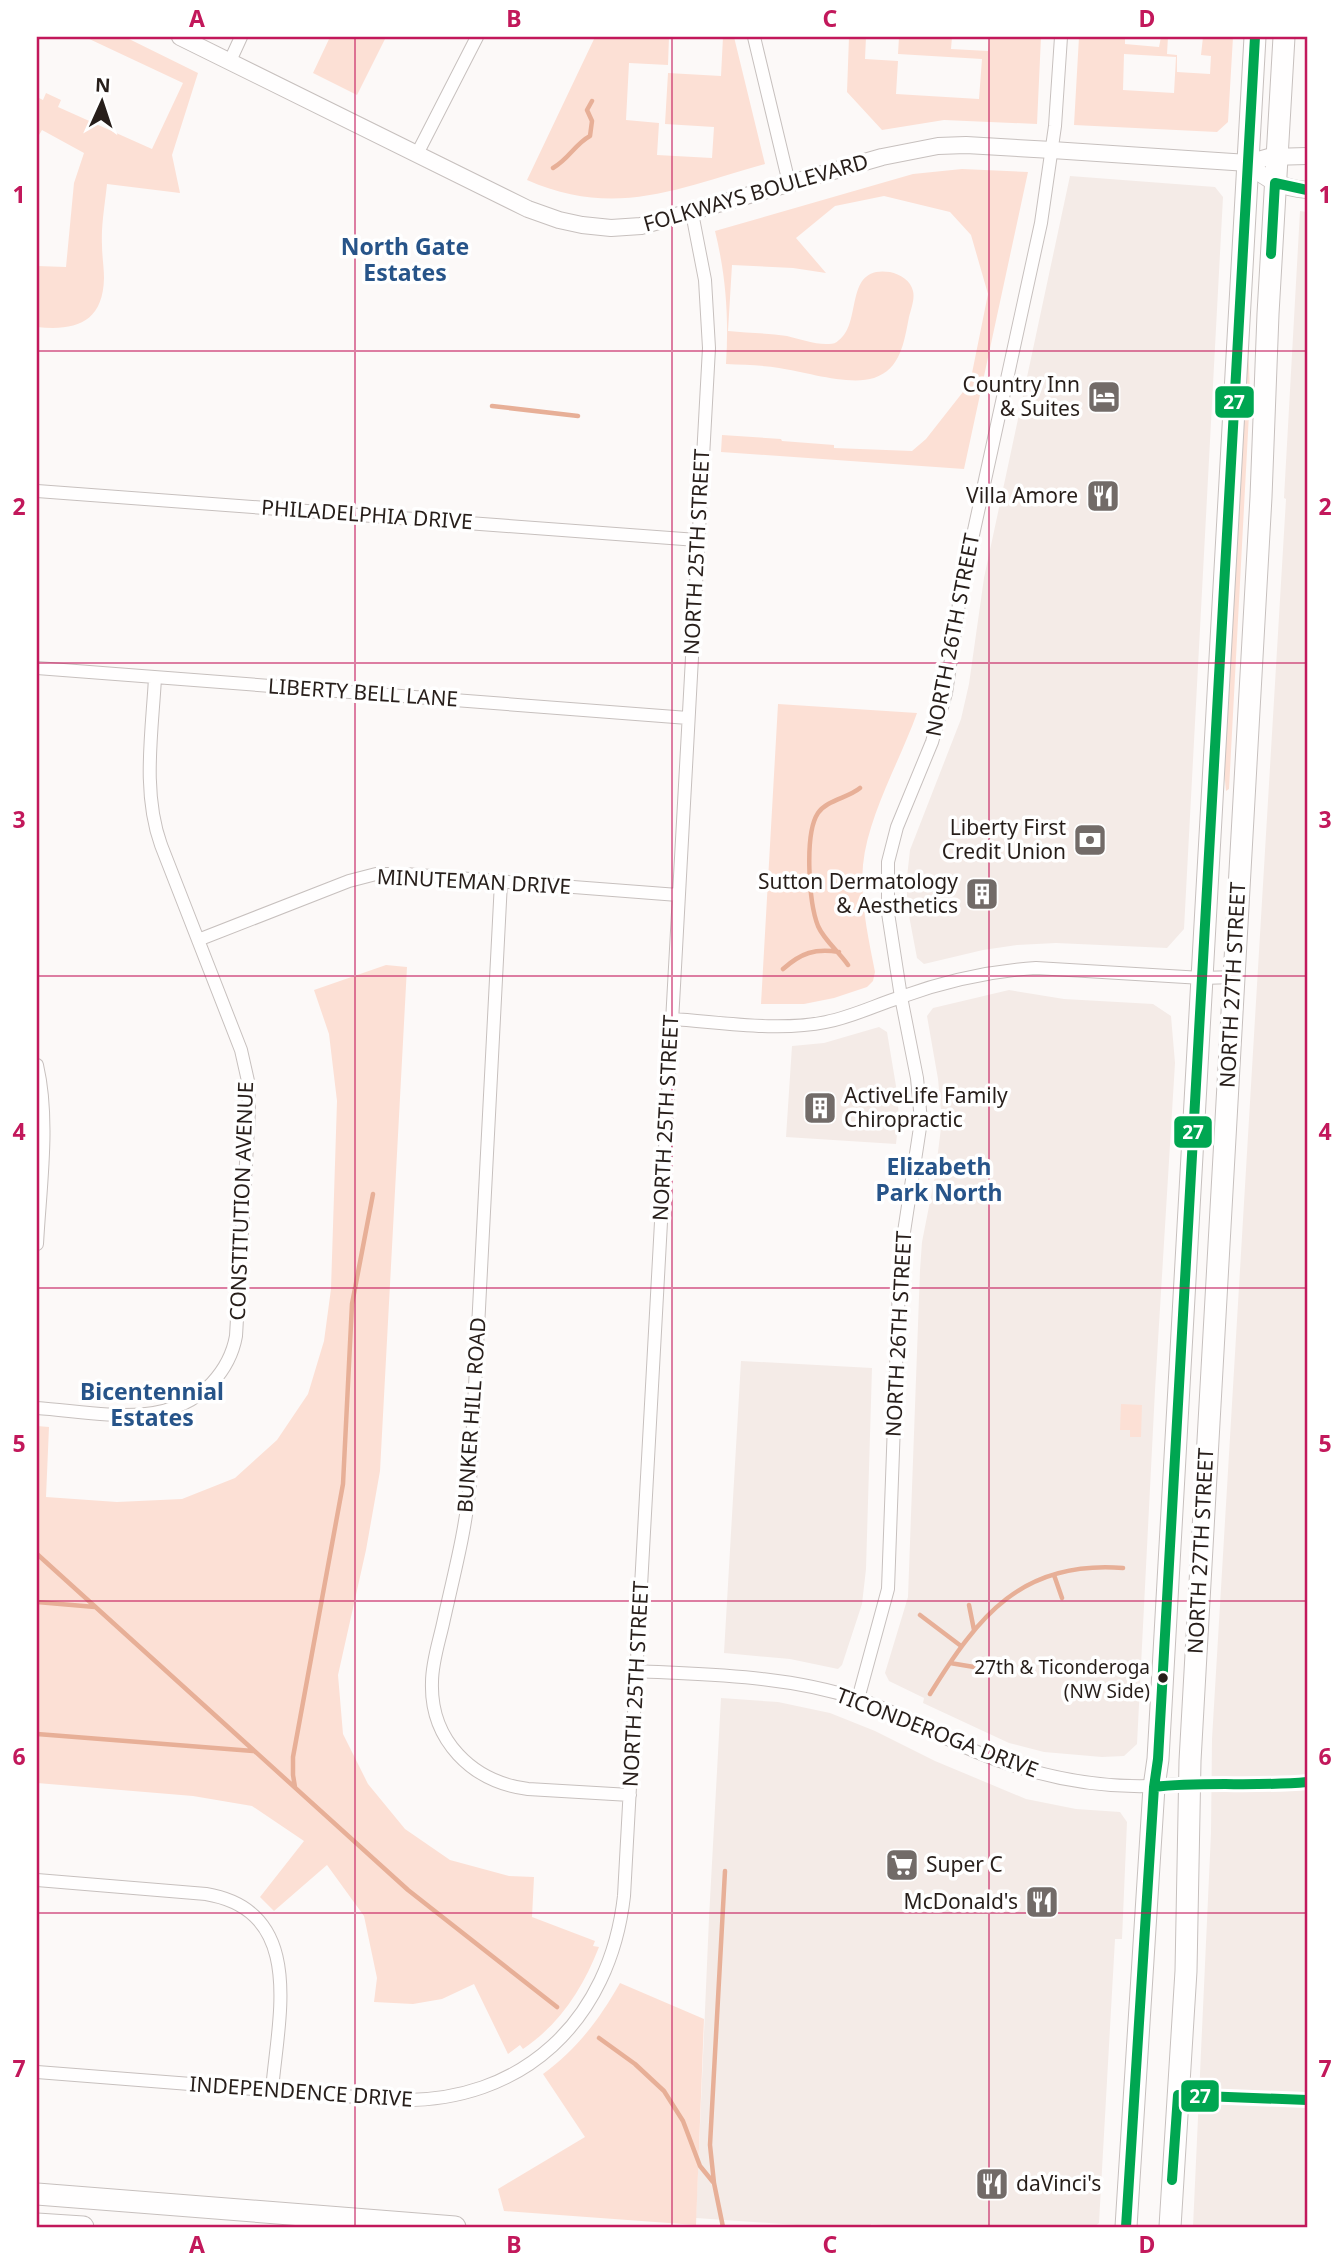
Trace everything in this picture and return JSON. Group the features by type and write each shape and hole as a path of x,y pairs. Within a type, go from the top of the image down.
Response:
{"main road":[{"name":"NORTH 27TH STREET","path":"1126,2227 1158,1759 1255,37"},
{"name":"NORTH 27TH STREET","path":"1170,2227 1186,1971 1188,1791 1284,37"},
{"path":"37,2194 384,2224 455,2227"},
{"path":"37,2224 83,2227"}],"street":[{"name":"FOLKWAYS BOULEVARD","path":"180,37 528,209 567,222 596,227 641,226 921,148 966,145 1248,163 1277,156 1307,156"},
{"path":"230,61 241,37"},
{"path":"417,154 477,37"},
{"path":"754,37 789,183"},
{"name":"NORTH 26TH STREET","path":"858,1699 888,1589 900,1258 920,1133 921,1111 888,913 888,862 897,827 932,742 946,694 959,602 1041,223 1052,150 1061,37"},
{"path":"1248,163 1275,183 1307,190"},
{"name":"NORTH 25TH STREET","path":"581,2016 607,1971 620,1931 624,1896 709,322 704,270 692,213"},
{"name":"PHILADELPHIA DRIVE","path":"37,491 697,540"},
{"name":"LIBERTY BELL LANE","path":"37,668 688,718"},
{"name":"CONSTITUTION AVENUE","path":"37,1408 145,1415 169,1411 190,1402 218,1376 232,1351 238,1324 249,1089 245,1063 159,841 151,806 155,678"},
{"name":"MINUTEMAN DRIVE","path":"198,940 365,876 395,873 678,895"},
{"name":"BUNKER HILL ROAD","path":"502,882 470,1483 463,1534 433,1669 432,1698 440,1727 448,1743 464,1762 490,1779 512,1787 528,1789 630,1795"},
{"path":"672,1020 806,1025 848,1017 964,978 1017,969 1202,978 1233,986"},
{"path":"37,1065 44,1107 37,1244"},
{"name":"TICONDEROGA DRIVE","path":"636,1671 772,1680 858,1699 987,1756 1033,1771 1085,1782 1188,1791"},
{"path":"37,1880 206,1894 228,1899 249,1912 271,1940 280,1967 272,2090"},
{"name":"INDEPENDENCE DRIVE","path":"37,2072 395,2101 453,2096 489,2086 524,2067 551,2047 581,2016"}],"shaded area":[{"path":"85,37 125,37 198,73 172,155 180,193 107,184 102,230 104,278 98,305 84,321 75,325 37,327 37,266 66,267 74,183 84,153 42,130 37,134 37,97 43,100 46,93 61,100 58,107 152,149 183,83"},
{"path":"330,37 386,37 357,95 313,73"},
{"path":"595,37 669,37 668,65 629,63 626,120 659,123 657,155 712,158 714,127 665,124 668,73 721,76 723,37 734,37 765,164 675,190 618,198 590,197 559,191 527,180"},
{"path":"849,37 866,37 865,59 898,61 896,94 979,99 982,59 898,54 899,37 952,37 951,49 988,51 989,37 1041,37 1037,124 944,120 882,130 847,92"},
{"path":"1079,37 1125,37 1125,44 1159,47 1161,37 1168,37 1167,54 1177,55 1177,72 1210,74 1211,56 1201,55 1203,37 1233,37 1228,122 1217,132 1074,125","holes":["1124,54 1176,57 1174,93 1123,90"]},
{"path":"962,169 1028,172 964,469 721,452 722,435 834,445 834,448 912,451 926,439 970,383 988,294 971,235 950,212 884,196 835,206 796,238 826,273 793,268 732,265 728,331 787,336 819,344 834,343 846,332 860,286 866,277 875,272 890,272 907,281 913,294 903,345 896,361 883,374 864,380 827,378 773,367 726,364 726,297 715,231 913,174"},
{"path":"1070,176 1215,187 1223,197 1184,929 1167,948 1056,943 1017,945 924,964 917,958 907,905 910,850 961,719 969,684 984,578"},
{"path":"1300,211 1307,212 1307,2227 1193,2227 1211,1833 1212,1739 1286,499"},
{"path":"1248,339 1250,395 1229,789 1226,791 1223,760"},
{"path":"778,704 917,713 878,808 866,846 863,892 875,972 873,981 867,987 834,998 804,1004 761,1004"},
{"path":"386,965 407,967 380,1471 366,1550 338,1675 343,1734 368,1784 405,1829 450,1860 509,1876 534,1877 532,1917 595,1941 593,1946 599,1947 578,1991 559,2017 523,2049 520,2045 508,2054 474,1984 442,1999 413,2004 374,2002 377,1978 364,1916 327,1865 274,1911 260,1897 304,1841 252,1806 193,1796 37,1783 37,1426 49,1427 46,1497 117,1502 182,1499 235,1478 277,1440 308,1394 324,1341 331,1289 337,1101 329,1034 314,990"},
{"path":"1009,990 1064,999 1153,1004 1171,1016 1175,1063 1137,1744 1124,1756 1044,1752 1009,1743 923,1703 924,1698 889,1681 885,1673 908,1597 920,1270 942,1120 927,1016 933,1008"},
{"path":"879,1027 887,1032 896,1086 899,1116 896,1144 786,1137 792,1046 824,1043"},
{"path":"741,1361 872,1368 866,1569 862,1604 842,1665 838,1669 790,1659 724,1653"},
{"path":"1121,1404 1142,1405 1141,1437 1130,1437 1130,1430 1120,1430"},
{"path":"721,1698 778,1702 830,1713 1026,1799 1076,1809 1120,1812 1127,1822 1122,1939 1115,1939 1099,2223 1094,2227 913,2227 871,2224 870,2227 825,2227 696,2218"},
{"path":"620,1983 704,2019 696,2225 504,2211 498,2189 585,2137 543,2074 586,2033"}],"waterway":[{"path":"553,168 590,136 592,121 587,110 592,101"},
{"path":"492,406 578,416"},
{"path":"848,965 818,926 810,886 809,852 818,813 827,805 860,788"},
{"path":"783,969 809,953 839,952"},
{"path":"295,1787 293,1757 343,1484 352,1304 373,1194"},
{"path":"37,1554 408,1890 557,2007"},
{"path":"930,1694 966,1640 1007,1599 1030,1584 1057,1573 1088,1568 1123,1568"},
{"path":"1054,1575 1062,1598"},
{"path":"37,1602 95,1607"},
{"path":"969,1605 974,1630"},
{"path":"920,1615 961,1646"},
{"path":"950,1663 980,1668"},
{"path":"37,1734 253,1751"},
{"path":"723,2227 710,2145 725,1871"},
{"path":"599,2038 635,2064 664,2091 683,2121 700,2166 713,2182"}],"transit line":[{"name":"27","path":"1126,2227 1158,1759 1255,37"},
{"name":"27","path":"1271,254 1275,183 1307,190"},
{"name":"27","path":"1154,1787 1307,1782"},
{"name":"27","path":"1172,2180 1178,2095 1307,2100"}],"place":[{"name":"Country Inn & Suites","path":"1104,397"},
{"name":"Villa Amore","path":"1103,496"},
{"name":"Liberty First Credit Union","path":"1090,840"},
{"name":"Sutton Dermatology & Aesthetics","path":"982,894"},
{"name":"ActiveLife Family Chiropractic","path":"820,1108"},
{"name":"27th & Ticonderoga (NW Side)","path":"1163,1678"},
{"name":"Super C","path":"902,1865"},
{"name":"McDonald's","path":"1042,1902"},
{"name":"daVinci's","path":"992,2184"}],"district":[{"name":"North Gate Estates","path":"405,260"},
{"name":"Elizabeth Park North","path":"939,1180"},
{"name":"Bicentennial Estates","path":"152,1405"}]}
